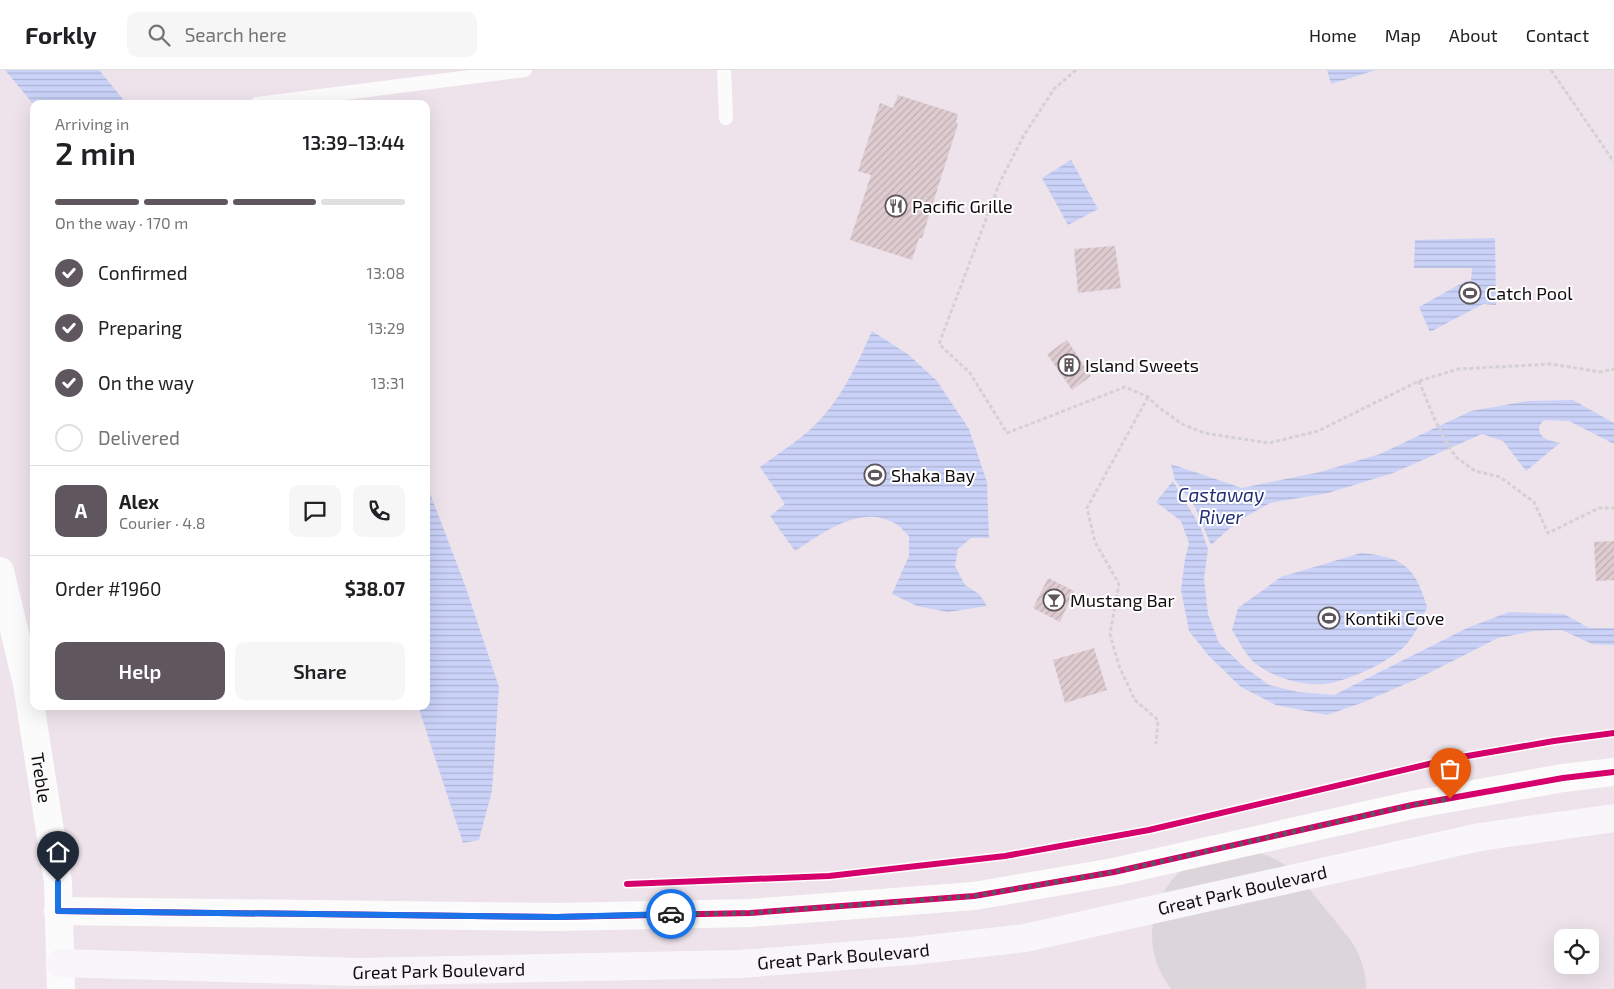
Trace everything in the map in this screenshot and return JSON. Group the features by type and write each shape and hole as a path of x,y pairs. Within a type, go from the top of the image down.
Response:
{"main road":[{"name":"Great Park Boulevard","path":"60,976 740,964 911,951 1025,938 1480,837 1614,818"}],"street":[{"name":"Treble","path":"0,571 30,703"},
{"name":"Treble","path":"31,710 58,882 60,976"},
{"path":"58,911 557,917 750,913 974,896 1114,872 1412,805 1563,778 1614,772"}],"lane":[{"path":"289,100 525,70"},
{"path":"724,70 726,118"}],"path":[{"path":"1076,70 1054,89 1024,135 1000,182 939,344 970,373 1007,433 1125,387 1148,397 1182,424 1204,433 1269,443 1318,431 1419,381 1458,369 1552,364 1600,372 1614,369"},
{"path":"1551,70 1614,162"},
{"path":"1419,381 1434,418 1449,448 1456,457 1474,471 1500,477 1534,502 1548,533 1599,508 1614,508"},
{"path":"1148,397 1087,508 1095,542 1119,584 1110,634 1119,666 1135,700 1158,720 1156,744"}],"water":[{"path":"5,70 99,70 124,100 30,100"},
{"path":"1327,70 1376,70 1331,84"},
{"path":"1071,160 1098,209 1068,225 1042,178"},
{"name":"Catch Pool","path":"1495,238 1496,305 1483,304 1430,332 1419,307 1464,282 1471,281 1472,268 1414,268 1415,240"},
{"name":"Shaka Bay","path":"872,331 909,355 937,381 969,429 987,482 989,538 971,538 958,549 955,566 965,585 979,594 987,606 948,612 917,606 892,594 909,556 909,536 894,523 881,518 855,519 830,529 795,551 770,516 785,504 760,467 803,436 825,414 846,384"},
{"name":"Castaway River","path":"1573,400 1614,423 1614,444 1569,421 1544,420 1539,426 1539,431 1543,437 1560,443 1526,471 1503,441 1482,434 1393,473 1328,493 1270,503 1238,521 1211,545 1195,507 1175,480 1171,464 1242,488 1320,472 1380,454 1471,411 1527,401"},
{"name":"Castaway River","path":"1173,481 1200,526 1208,549 1204,578 1208,614 1219,643 1243,666 1269,685 1298,692 1334,695 1467,628 1509,612 1564,614 1589,628 1614,628 1614,645 1592,644 1562,630 1533,631 1498,638 1417,679 1364,702 1327,715 1276,705 1241,687 1209,656 1189,631 1181,590 1189,543 1181,521 1156,502"},
{"path":"430,493 465,585 499,687 492,791 479,840 463,843 419,710 430,710"},
{"name":"Kontiki Cove","path":"1361,553 1387,557 1397,561 1412,573 1418,582 1427,607 1417,628 1404,647 1388,659 1367,670 1345,679 1325,684 1307,684 1289,680 1263,669 1252,661 1232,630 1238,608 1281,577"}],"building":[{"name":"Pacific Grille","path":"898,95 958,114 956,122 958,124 922,238 919,238 912,260 850,240 871,175 858,171 880,103 893,108"},
{"path":"1115,246 1121,288 1078,293 1074,249"},
{"name":"Island Sweets","path":"1067,340 1091,376 1072,390 1047,354"},
{"path":"1614,541 1614,580 1596,581 1594,542"},
{"name":"Mustang Bar","path":"1048,578 1074,591 1060,622 1033,608"},
{"path":"1094,648 1107,690 1065,703 1053,660"}],"runway":[{"path":"1237,935 1281,989"}],"cycle path":[{"path":"627,884 829,876 1005,856 1149,830 1450,759 1614,733"},
{"path":"58,911 557,917 750,913 974,896 1114,872 1412,805 1563,778 1614,772"}],"way so far":[{"path":"671,914 750,913 974,896 1114,872 1412,805 1450,799"}],"place":[{"name":"Pacific Grille","path":"896,206"},
{"name":"Catch Pool","path":"1470,293"},
{"name":"Island Sweets","path":"1069,365"},
{"name":"Shaka Bay","path":"875,475"},
{"name":"Mustang Bar","path":"1054,600"},
{"name":"Kontiki Cove","path":"1329,618"}],"route":[{"path":"58,882 58,911 557,917 671,914"}]}
